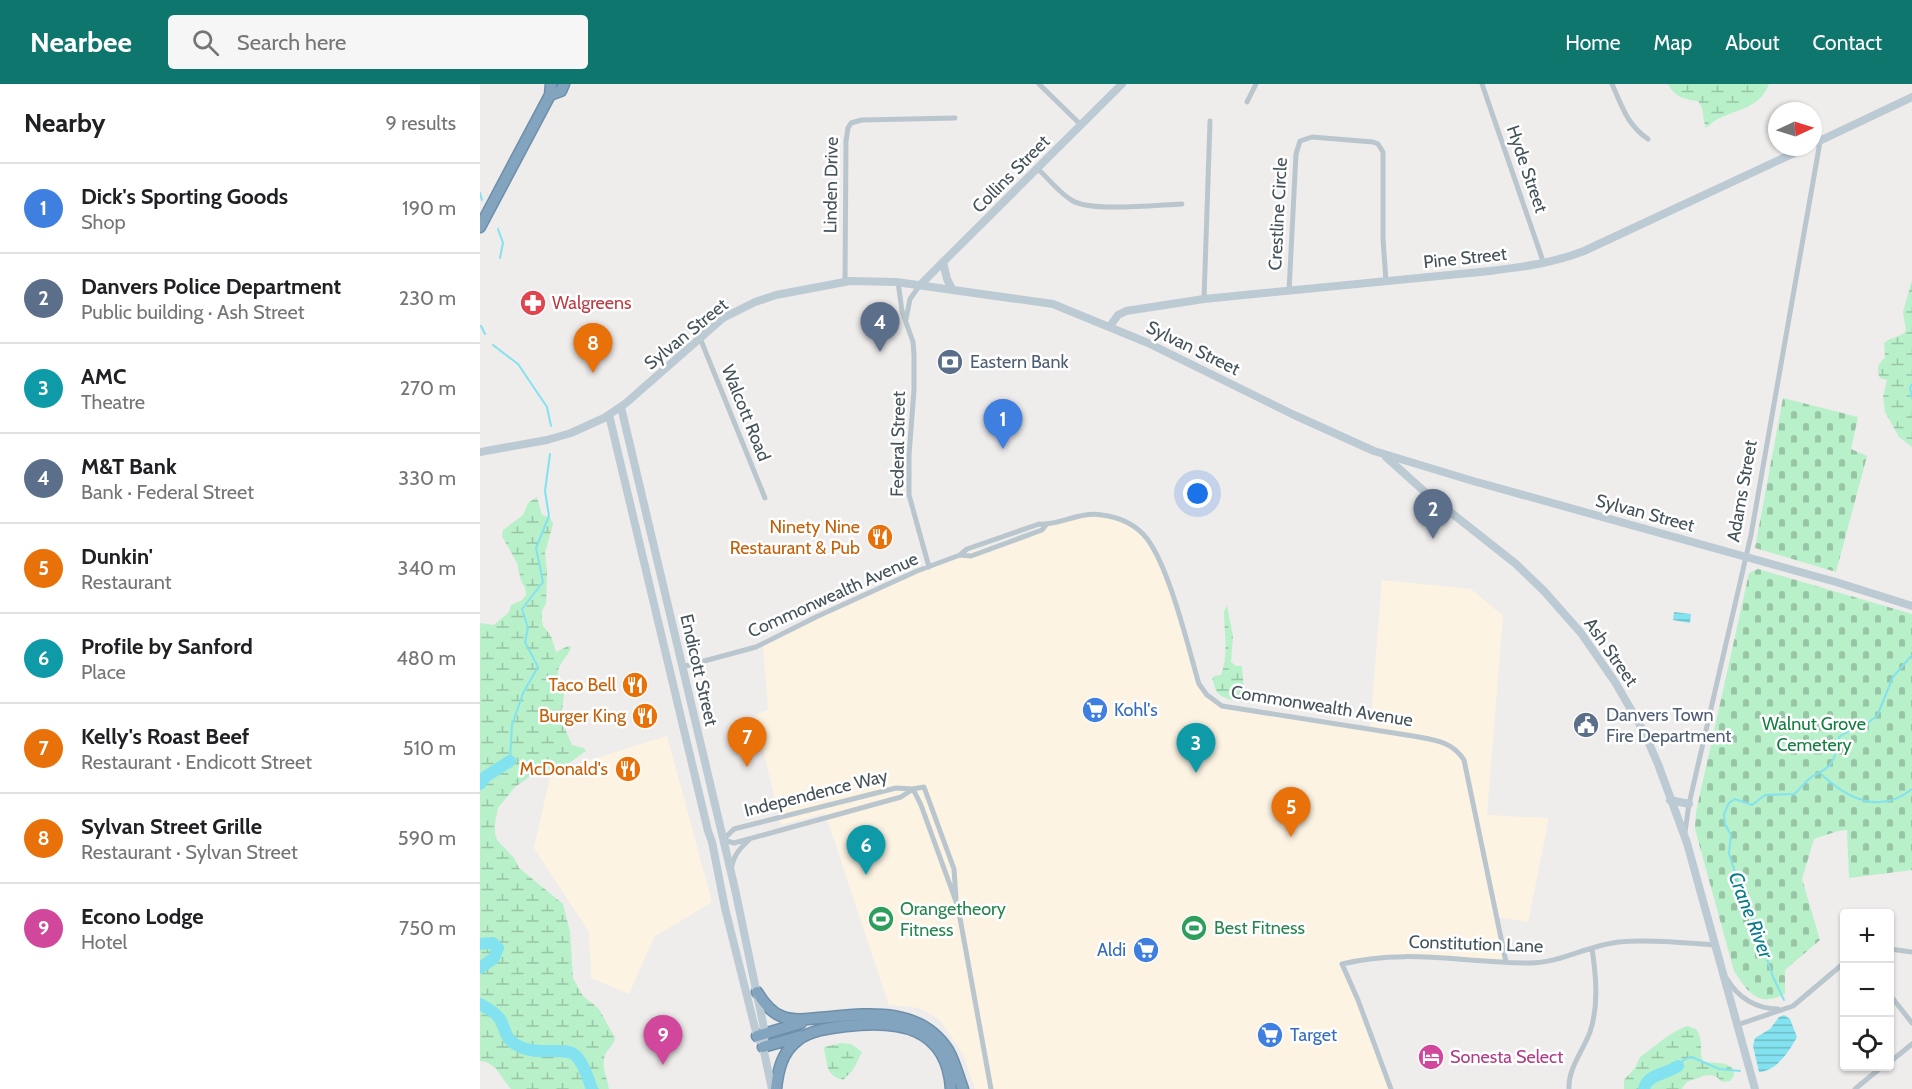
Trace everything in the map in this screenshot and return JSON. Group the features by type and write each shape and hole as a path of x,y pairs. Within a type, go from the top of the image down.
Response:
{"highway":[{"path":"480,227 550,89 561,91 564,84"},
{"path":"757,992 776,1014 793,1019 875,1014 914,1021 933,1034 948,1051 963,1089"},
{"path":"761,1035 816,1018"},
{"path":"764,1047 808,1034 862,1024 893,1024 907,1027 920,1033 938,1050 948,1070 951,1089"},
{"path":"774,1089 783,1059 798,1040 808,1034"}],"main road":[{"name":"Collins Street","path":"920,285 1122,84"},
{"path":"1822,140 1912,97"},
{"name":"Pine Street","path":"1110,326 1118,315 1126,311 1204,299 1544,264 1584,251 1788,156"},
{"path":"943,262 952,289"},
{"name":"Sylvan Street","path":"480,452 548,440 571,433 609,415 723,318 755,302 776,295 845,282 898,282 1053,304 1148,343 1292,414 1383,454 1836,582 1912,606"},
{"name":"Endicott Street","path":"621,407 731,872 757,992 761,1035"},
{"name":"Endicott Street","path":"609,415 712,842 725,909 774,1089"},
{"path":"590,424 613,430"},
{"name":"Ash Street","path":"1383,454 1408,478 1516,564 1544,591 1581,633 1615,682 1644,732 1687,843 1755,1089"},
{"path":"626,486 640,483"},
{"path":"670,670 681,667"},
{"path":"1670,800 1689,804"},
{"path":"712,842 723,840"}],"street":[{"path":"1039,84 1081,125"},
{"path":"1247,102 1256,84"},
{"name":"Hyde Street","path":"1482,84 1544,264"},
{"path":"1612,84 1630,123 1636,131 1648,139"},
{"name":"Linden Drive","path":"845,282 846,141 851,123 862,120 954,118"},
{"path":"1204,299 1210,121"},
{"name":"Crestline Circle","path":"1289,291 1296,154 1300,141 1312,137 1373,142 1378,144 1383,152 1383,239 1386,281"},
{"name":"Adams Street","path":"1687,843 1685,825 1745,557 1814,156"},
{"path":"1038,169 1066,196 1082,205 1098,207 1182,204"},
{"name":"Federal Street","path":"898,282 902,311 913,342 909,495 930,567"},
{"path":"906,321 910,299 920,285"},
{"name":"Walcott Road","path":"700,338 765,498"},
{"name":"Commonwealth Avenue","path":"681,667 763,644 816,617 930,567 960,555 971,556 1042,530 1046,525 1082,514 1116,517 1131,524 1153,547 1164,572 1199,684 1207,695 1222,706 1439,741 1458,751 1467,770 1506,962"},
{"name":"Independence Way","path":"913,789 901,797 750,839 734,843 723,840 734,828 896,788 924,787 954,869 956,899 991,1089"},
{"name":"Independence Way","path":"913,789 956,899"},
{"name":"Independence Way","path":"731,872 736,853 750,839"},
{"name":"Constitution Lane","path":"1391,1089 1342,964 1372,958 1413,955 1506,962 1549,962 1618,942 1715,945"},
{"path":"1569,1089 1571,1073 1590,1031 1595,1005 1596,976 1592,948"},
{"path":"1894,950 1912,952"},
{"path":"1737,1025 1783,1009 1801,1000 1840,967"},
{"name":"Ash Street","path":"1722,971 1734,991 1743,998 1762,1007 1783,1009"},
{"path":"1894,999 1912,1023"},
{"path":"1894,1059 1912,1044"},
{"path":"1855,1089 1877,1071"}],"shaded area":[{"path":"1082,514 1116,517 1143,534 1164,572 1199,684 1222,706 1370,729 1382,580 1471,589 1503,616 1487,815 1549,818 1528,922 1497,917 1506,962 1413,955 1342,964 1391,1089 975,1089 963,1054 939,1019 919,1008 889,1005 825,813 781,825 755,715 768,710 763,644 849,602 960,555 1012,540"},
{"path":"667,736 712,902 654,937 629,994 591,978 589,932 534,848 551,772"}],"green space":[{"path":"1668,84 1769,84 1761,98 1743,109 1720,118 1706,128 1702,108 1698,101 1680,97"},
{"path":"1912,280 1912,447 1899,437 1885,412 1883,397 1887,380 1880,378 1878,369 1879,364 1885,358 1884,343 1906,331 1903,312"},
{"path":"1783,398 1858,417 1851,449 1867,456 1836,572 1755,548"},
{"path":"537,497 542,515 550,517 553,524 545,553 547,573 546,603 542,611 543,626 551,636 556,652 568,646 571,647 558,672 565,689 560,723 572,745 584,748 586,751 566,765 535,773 515,787 498,808 495,833 497,840 514,858 519,868 563,904 570,932 573,978 583,996 599,1009 615,1038 604,1059 609,1089 511,1089 494,1067 480,1061 480,623 494,625 509,612 511,605 522,600 526,595 517,563 502,536 503,530 523,515 528,503"},
{"name":"Walnut Grove Cemetery","path":"1758,569 1912,614 1912,870 1849,878 1847,830 1814,839 1802,879 1820,940 1785,970 1785,994 1768,999 1755,996 1734,971 1695,829 1696,812 1749,573"},
{"path":"1227,606 1233,636 1231,662 1236,666 1242,666 1244,691 1267,698 1268,703 1233,700 1221,695 1215,689 1212,678 1221,675 1225,660 1224,611"},
{"path":"1687,1026 1696,1029 1699,1034 1703,1061 1731,1067 1734,1076 1730,1081 1722,1082 1708,1075 1688,1081 1682,1089 1624,1089 1624,1080 1635,1068 1640,1057 1668,1036"},
{"path":"841,1043 851,1044 862,1052 853,1070 843,1080 830,1072 824,1049 824,1047"}],"water":[{"path":"1674,612 1691,614 1690,623 1673,620"},
{"path":"1784,1015 1790,1019 1797,1037 1776,1064 1759,1072 1753,1046 1755,1038 1770,1029 1779,1017"}],"waterway":[{"path":"480,193 482,200"},
{"path":"498,229 503,243 500,258"},
{"path":"481,326 485,334"},
{"path":"493,345 518,364 547,407 551,426"},
{"path":"1912,384 1910,388 1912,398"},
{"path":"510,761 512,725 523,693 538,667 525,642 528,628 522,609 543,582 536,548 549,516 545,491 550,454"},
{"name":"Crane River","path":"1784,1000 1773,977 1737,879 1729,853 1731,835 1725,824 1724,814 1729,803 1735,799 1752,805 1765,795 1794,794 1809,779 1827,768 1835,756 1839,737 1865,725 1877,716 1893,677 1912,655"},
{"path":"480,784 485,777 510,761"},
{"path":"1822,775 1843,791 1865,801 1888,801 1912,789"},
{"path":"480,944 493,943 498,948 494,958 480,968"},
{"path":"480,1004 497,1016 509,1040 521,1047 538,1051 570,1052 575,1055 592,1089"},
{"name":"Crane River","path":"1678,1066 1685,1059 1692,1057 1719,1069 1740,1071"},
{"name":"Crane River","path":"1644,1089 1653,1077 1678,1066"}],"place":[{"name":"Walgreens","path":"533,303"},
{"name":"M&T Bank","path":"880,352"},
{"name":"Eastern Bank","path":"950,362"},
{"name":"Sylvan Street Grille","path":"593,373"},
{"name":"Dick's Sporting Goods","path":"1003,449"},
{"name":"Ninety Nine Restaurant & Pub","path":"880,537"},
{"name":"Danvers Police Department","path":"1433,539"},
{"name":"Taco Bell","path":"635,685"},
{"name":"Kohl's","path":"1095,710"},
{"name":"Burger King","path":"645,716"},
{"name":"Danvers Town Fire Department","path":"1586,725"},
{"name":"Kelly's Roast Beef","path":"747,767"},
{"name":"McDonald's","path":"628,769"},
{"name":"AMC","path":"1196,773"},
{"name":"Dunkin'","path":"1291,837"},
{"name":"Profile by Sanford","path":"866,875"},
{"name":"Orangetheory Fitness","path":"881,919"},
{"name":"Best Fitness","path":"1194,928"},
{"name":"Aldi","path":"1146,950"},
{"name":"Target","path":"1270,1035"},
{"name":"Sonesta Select","path":"1431,1057"},
{"name":"Econo Lodge","path":"663,1065"}]}
